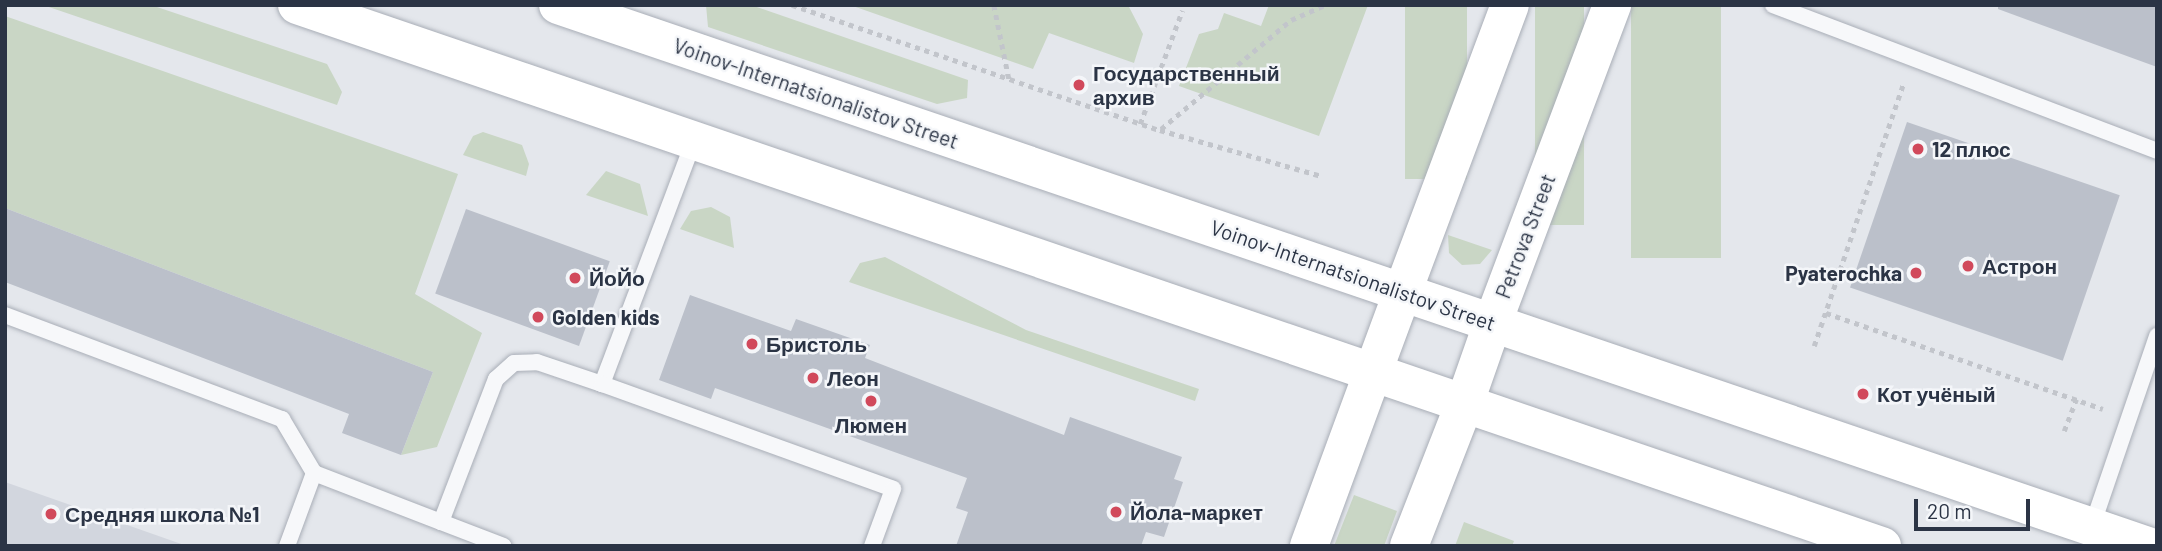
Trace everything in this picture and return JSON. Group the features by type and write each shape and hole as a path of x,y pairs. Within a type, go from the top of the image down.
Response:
{"main road":[{"path":"297,5 1882,546"},
{"name":"Voinov-Internatsionalistov Street","path":"558,5 2148,546"},
{"path":"1309,546 1510,5"},
{"name":"Petrova Street","path":"1409,546 1612,5"}],"lane":[{"path":"1773,5 2157,151"},
{"path":"602,384 694,140"},
{"path":"5,316 282,419 314,473 504,546"},
{"path":"2092,526 2157,336"},
{"path":"441,522 496,379 514,363 537,362 894,489 872,546"},
{"path":"287,546 314,473"}],"path":[{"path":"792,5 1140,124 1322,176"},
{"path":"994,5 1009,80"},
{"path":"1160,130 1291,20 1325,5"},
{"path":"1140,124 1182,10"},
{"path":"1814,346 1913,58"},
{"path":"1826,313 2129,418"},
{"path":"2064,431 2076,399"}],"shaded area":[{"name":"Средняя школа №1","path":"5,482 187,546 5,546"}],"green space":[{"path":"43,5 151,5 327,64 342,92 337,105"},
{"path":"706,5 751,5 968,80 967,98 937,104 708,27"},
{"path":"850,5 1128,5 1143,34 1134,63 1049,33 1033,69"},
{"path":"1269,5 1368,5 1319,136 1179,86 1199,34 1218,29 1224,13 1261,26"},
{"path":"1405,5 1467,5 1467,179 1405,179"},
{"path":"1535,5 1584,5 1584,225 1535,225"},
{"path":"1631,5 1721,5 1721,258 1631,258"},
{"path":"5,16 458,174 415,294 482,333 437,447 401,455 433,372 5,208"},
{"path":"483,132 522,145 529,164 526,176 463,155 473,136"},
{"path":"606,171 640,184 648,216 586,195"},
{"path":"711,207 730,217 734,248 680,229 691,211"},
{"path":"1448,235 1492,250 1480,264 1462,265 1449,253"},
{"path":"885,257 1026,330 1199,389 1195,401 849,282 860,263"},
{"path":"1354,495 1397,511 1384,546 1334,546"},
{"path":"1464,522 1514,541 1512,546 1455,546"}],"building":[{"path":"1998,5 2157,5 2157,67 1998,9"},
{"path":"1907,122 2120,195 2063,361 1850,287"},
{"path":"5,208 433,372 401,455 342,433 349,414 5,282"},
{"path":"466,209 610,261 579,346 435,294"},
{"path":"690,295 791,331 796,319 870,345 865,358 1064,435 1070,417 1182,457 1174,479 1183,482 1164,537 1146,532 1141,546 956,546 968,512 956,508 967,478 715,388 711,399 659,380"}],"place":[{"name":"Государственный архив","path":"1079,85"},
{"name":"12 плюс","path":"1918,149"},
{"name":"Астрон","path":"1968,266"},
{"name":"Pyaterochka","path":"1916,273"},
{"name":"ЙоЙо","path":"575,278"},
{"name":"Golden kids","path":"538,317"},
{"name":"Бристоль","path":"752,344"},
{"name":"Леон","path":"813,378"},
{"name":"Кот учёный","path":"1863,394"},
{"name":"Люмен","path":"871,401"},
{"name":"Йола-маркет","path":"1116,512"},
{"name":"Средняя школа №1","path":"51,514"}]}
